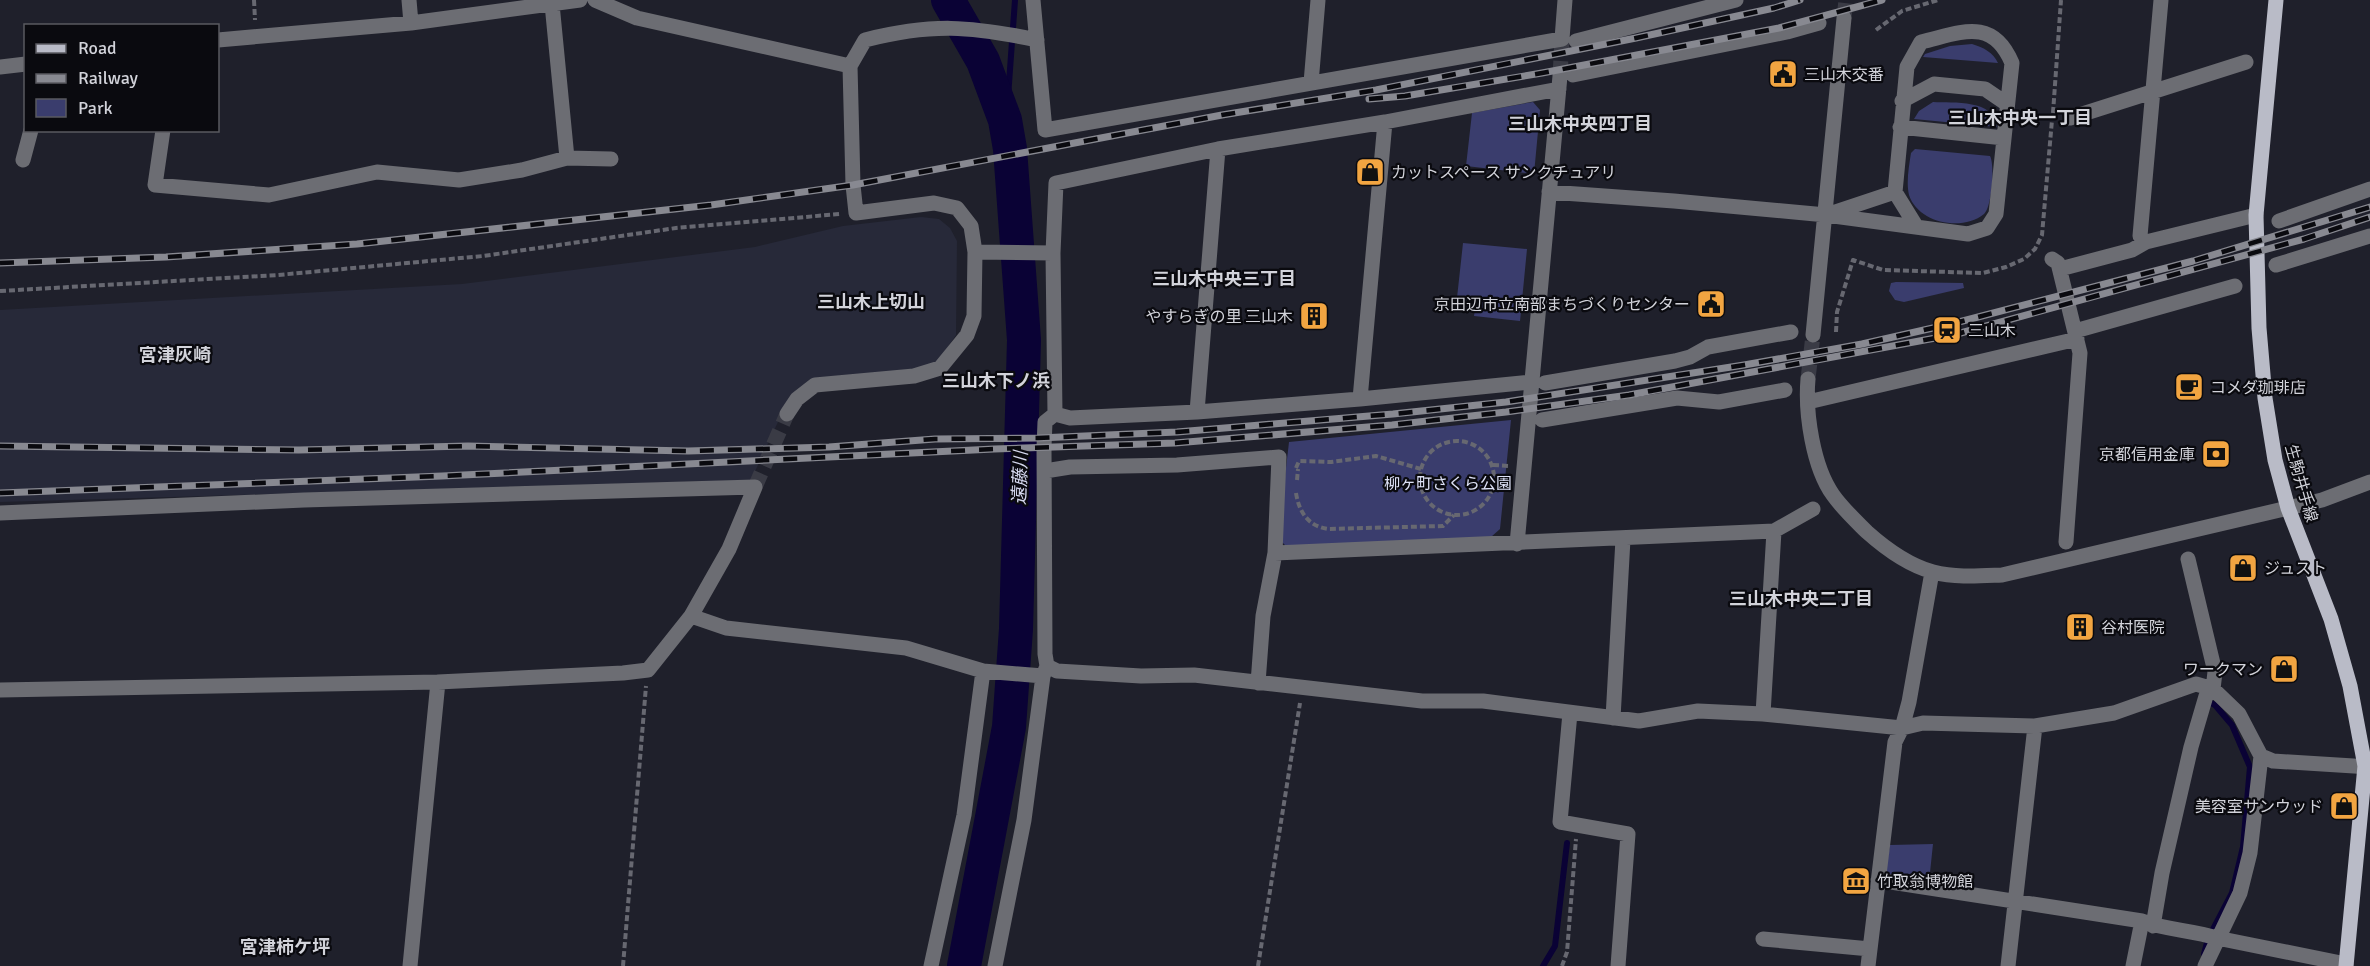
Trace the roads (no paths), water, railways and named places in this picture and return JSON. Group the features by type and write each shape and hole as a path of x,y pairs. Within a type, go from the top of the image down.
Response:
{"main road":[{"name":"生駒井手線","path":"2276,0 2256,215 2259,328 2265,398 2275,460 2288,508 2331,619 2350,686 2368,766 2346,965"}],"street":[{"path":"409,0 411,23"},
{"path":"219,40 411,23 580,0"},
{"path":"595,0 636,18 850,66"},
{"path":"1033,0 1045,130 1569,40 1736,0"},
{"path":"1311,83 1318,0"},
{"path":"1565,0 1569,40"},
{"path":"2146,242 2140,236 2162,0"},
{"path":"552,4 567,158"},
{"path":"1813,335 1844,18"},
{"path":"1055,414 1053,253 1056,183 1218,149 1384,122 1787,32 1819,22"},
{"path":"787,414 797,399 815,385 914,376 940,368 967,335 974,316 975,252 971,226 957,208 934,203 856,213 852,175 850,66 865,40 899,31 945,27 985,29 1037,40"},
{"path":"1549,192 1826,215 1968,234 1987,228 1996,214 2012,63 2006,48 1993,36 1978,30 1921,42 1907,67 1895,192 1916,226"},
{"path":"2070,117 2246,62"},
{"path":"0,68 24,64"},
{"path":"1517,544 1538,382 1549,192 1564,80"},
{"path":"1902,101 1934,84 1985,88 2007,104"},
{"path":"1360,399 1384,122"},
{"path":"1900,128 2004,138"},
{"path":"23,160 31,132"},
{"path":"163,132 155,185 269,195 377,172 459,180 522,170 567,158 611,159"},
{"path":"1197,412 1218,149"},
{"path":"2279,220 2370,189"},
{"path":"1826,215 1895,192"},
{"path":"2066,542 2080,353 2056,264 2132,250 2146,242 2256,215"},
{"path":"2276,265 2370,236"},
{"path":"975,252 1053,253"},
{"path":"1808,402 2076,335 2235,286"},
{"path":"1055,414 1070,418 1197,412 1538,382 1675,361 1690,357 1708,347 1791,332"},
{"path":"1808,379 1811,444 1831,493 1847,513 1888,551 1932,572 1960,577 2002,575 2322,500 2370,482"},
{"path":"1542,420 1677,398 1719,402 1785,390"},
{"path":"995,966 1024,820 1045,654 1045,422 1055,414"},
{"path":"1045,471 1070,467 1177,465 1279,457 1275,553 1263,616 1258,683"},
{"path":"0,513 304,500 755,487 729,549 691,616 648,669 623,673 438,682 0,690"},
{"path":"1275,553 1774,531 1813,509"},
{"path":"1763,714 1774,531"},
{"path":"1613,718 1623,539"},
{"path":"2133,966 2148,924 2201,712 2215,672 2188,559"},
{"path":"1868,966 1895,742 1910,702 1932,572"},
{"path":"691,616 726,628 906,648 986,672 1041,673 1057,670 1141,676 1194,675 1422,701 1483,701 1639,721 1698,711 1763,714 1902,728 1923,723 2035,726 2114,713 2196,684 2240,714 2261,756 2250,853 2240,893 2205,966"},
{"path":"931,966 964,816 986,672"},
{"path":"410,966 438,682"},
{"path":"1570,713 1560,822 1628,834 1618,966"},
{"path":"2008,966 2035,726"},
{"path":"2261,756 2274,761 2368,766"},
{"path":"1878,880 2196,932 2346,965"},
{"path":"1763,939 1870,949"}],"waterway":[{"name":"遠藤川","path":"948,0 983,61 1005,120 1010,149 1024,340 1016,629 1009,727 964,966"},
{"path":"1006,125 1015,0"},
{"path":"2204,954 2208,939 2232,893 2243,847 2250,767 2232,725 2215,705 2205,700"},
{"path":"1543,966 1555,946 1567,843"}],"tunnel":[{"path":"1844,18 1846,0"},
{"path":"1560,76 1562,39"},
{"path":"1808,379 1813,335"},
{"path":"755,487 787,414"}],"railway":[{"path":"0,263 166,257 357,244 711,205 853,185 1222,115 1376,90 1636,38 1774,8 1800,0"},
{"path":"1369,99 1405,96 1542,73 1779,28 1882,0"},
{"path":"0,446 299,450 468,446 688,451 829,447 935,439 1038,438 1177,432 1393,414 1506,402 1862,344 1955,323 2193,261 2370,207"},
{"path":"0,493 442,476 994,449 1175,443 1392,425 1506,412 1629,395 1957,334 2304,239 2370,217"}],"place":[{"name":"三山木交番","path":"1783,74"},
{"name":"カットスペース サンクチュアリ","path":"1370,172"},
{"name":"京田辺市立南部まちづくりセンター","path":"1711,304"},
{"name":"やすらぎの里 三山木","path":"1314,316"},
{"name":"三山木","path":"1947,330"},
{"name":"コメダ珈琲店","path":"2189,387"},
{"name":"京都信用金庫","path":"2216,454"},
{"name":"ジュスト","path":"2243,568"},
{"name":"谷村医院","path":"2080,627"},
{"name":"ワークマン","path":"2284,669"},
{"name":"美容室サンウッド","path":"2344,806"},
{"name":"竹取翁博物館","path":"1856,881"}],"district":[{"name":"三山木中央一丁目","path":"2020,118"},
{"name":"三山木中央四丁目","path":"1580,124"},
{"name":"三山木中央三丁目","path":"1224,279"},
{"name":"三山木上切山","path":"871,302"},
{"name":"宮津灰崎","path":"175,355"},
{"name":"三山木下ノ浜","path":"996,381"},
{"name":"三山木中央二丁目","path":"1801,599"},
{"name":"宮津柿ケ坪","path":"285,947"}],"park label":[{"name":"柳ヶ町さくら公園","path":"1448,483"}]}
